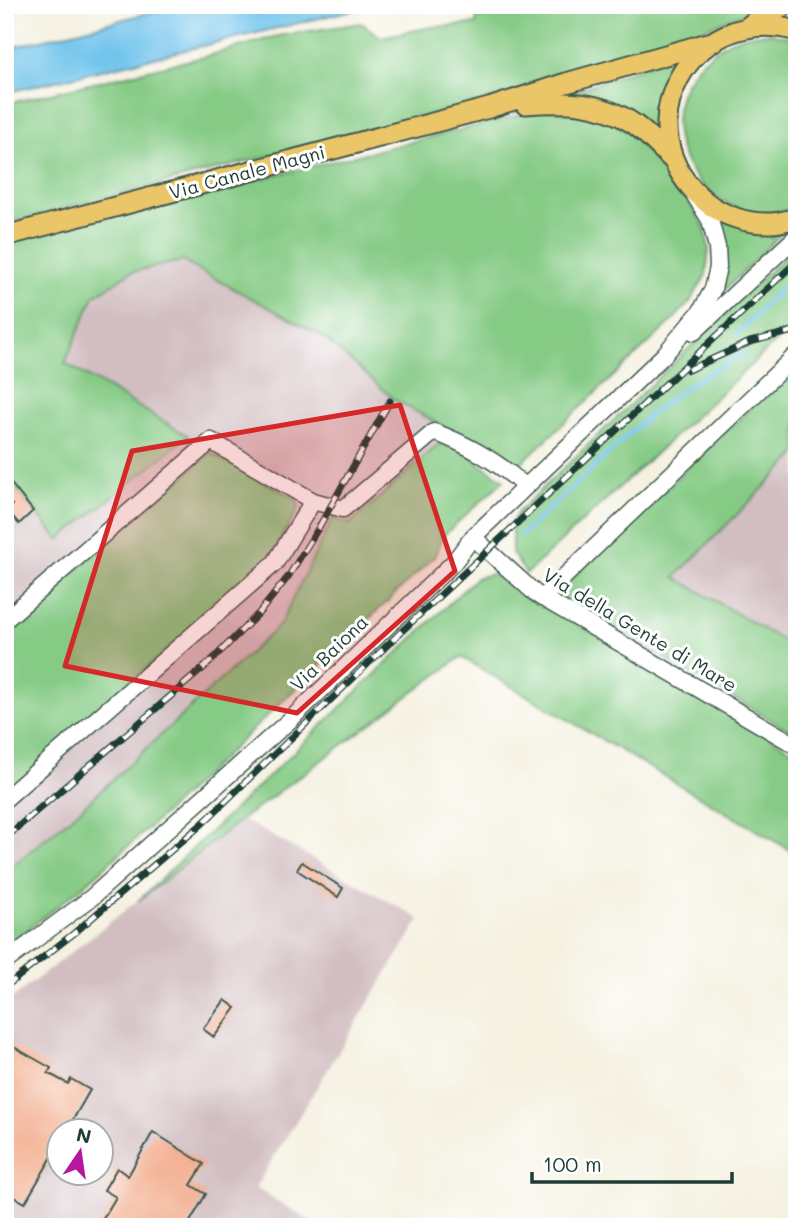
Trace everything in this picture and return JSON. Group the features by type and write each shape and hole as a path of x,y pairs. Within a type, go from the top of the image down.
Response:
{"main road":[{"path":"749,26 761,16 786,5"},
{"path":"797,31 779,26 749,26 727,33 708,44 689,62 675,84 667,109 667,136 674,161 692,191 715,209 741,220 770,223 797,218"},
{"name":"Via Canale Magni","path":"5,236 489,108 593,75 708,44"},
{"name":"Via Canale Magni","path":"489,108 547,102 579,103 606,109 635,125 674,161"}],"street":[{"name":"Via Baiona","path":"664,355 701,311 713,289 718,267 718,247 710,220 692,191"},
{"name":"Via Baiona","path":"5,962 91,898 290,720 453,563 473,537 525,486 664,355 710,319 797,236"},
{"path":"542,598 797,354"},
{"path":"5,620 211,441 313,501 343,509 434,432 456,440 510,472 525,486"},
{"path":"5,799 268,570 313,501"},
{"name":"Via della Gente di Mare","path":"473,537 526,587 542,598 797,746"}],"highlighted area":[{"path":"400,405 455,571 297,713 65,666 132,451"}],"shaded area":[{"path":"185,219 670,264 82,808 5,872 5,261"},
{"path":"797,376 797,718 602,603"},
{"path":"242,819 420,919 255,1188 321,1227 5,1227 5,1004"}],"green space":[{"path":"479,5 765,5 644,52 517,92 5,224 5,104 207,56 278,36 361,23 381,37 432,27 476,24"},
{"path":"771,33 797,39 797,207 765,213 735,207 710,193 691,171 679,145 676,117 684,88 707,57 738,38"},
{"path":"686,52 672,71 663,142 581,95 568,93"},
{"path":"544,109 601,116 631,132 687,199 705,228 709,249 706,275 690,302 517,467 395,400 322,336 182,261 131,272 94,296 65,363 188,436 59,540 5,476 5,242"},
{"path":"715,216 789,226 723,292 725,243"},
{"path":"797,245 797,322 526,574 512,553 512,522 518,512"},
{"path":"797,364 797,454 675,577 797,649 797,735 555,594"},
{"path":"440,443 469,454 504,480 445,534 434,557 165,813 87,883 5,947 5,872 82,808 280,625 333,518 350,524"},
{"path":"211,453 296,499 299,507 271,556 16,787 6,786 5,632"},
{"path":"491,574 797,753 797,854 461,657 242,819 138,901 476,578"}],"water":[{"path":"180,5 374,5 5,93 5,49"}],"building":[{"path":"5,476 33,511 19,524 7,510 12,505 5,497"},
{"path":"302,862 343,888 338,897 297,870"},
{"path":"225,1000 236,1008 214,1037 203,1029"},
{"path":"5,1042 51,1068 48,1073 68,1084 71,1079 90,1090 75,1116 46,1116 46,1167 25,1203 5,1191"},
{"path":"153,1132 204,1164 191,1185 206,1194 187,1227 98,1227 116,1197 104,1190 106,1186 116,1186 117,1168 128,1176"}],"waterway":[{"path":"738,333 797,272"},
{"path":"521,535 654,411 695,381 743,354"}],"railway":[{"path":"5,987 73,934 202,824 402,631 797,261"},
{"path":"688,370 750,342 797,330"},
{"path":"5,838 208,664 259,613 288,577 319,527 390,401"}]}
